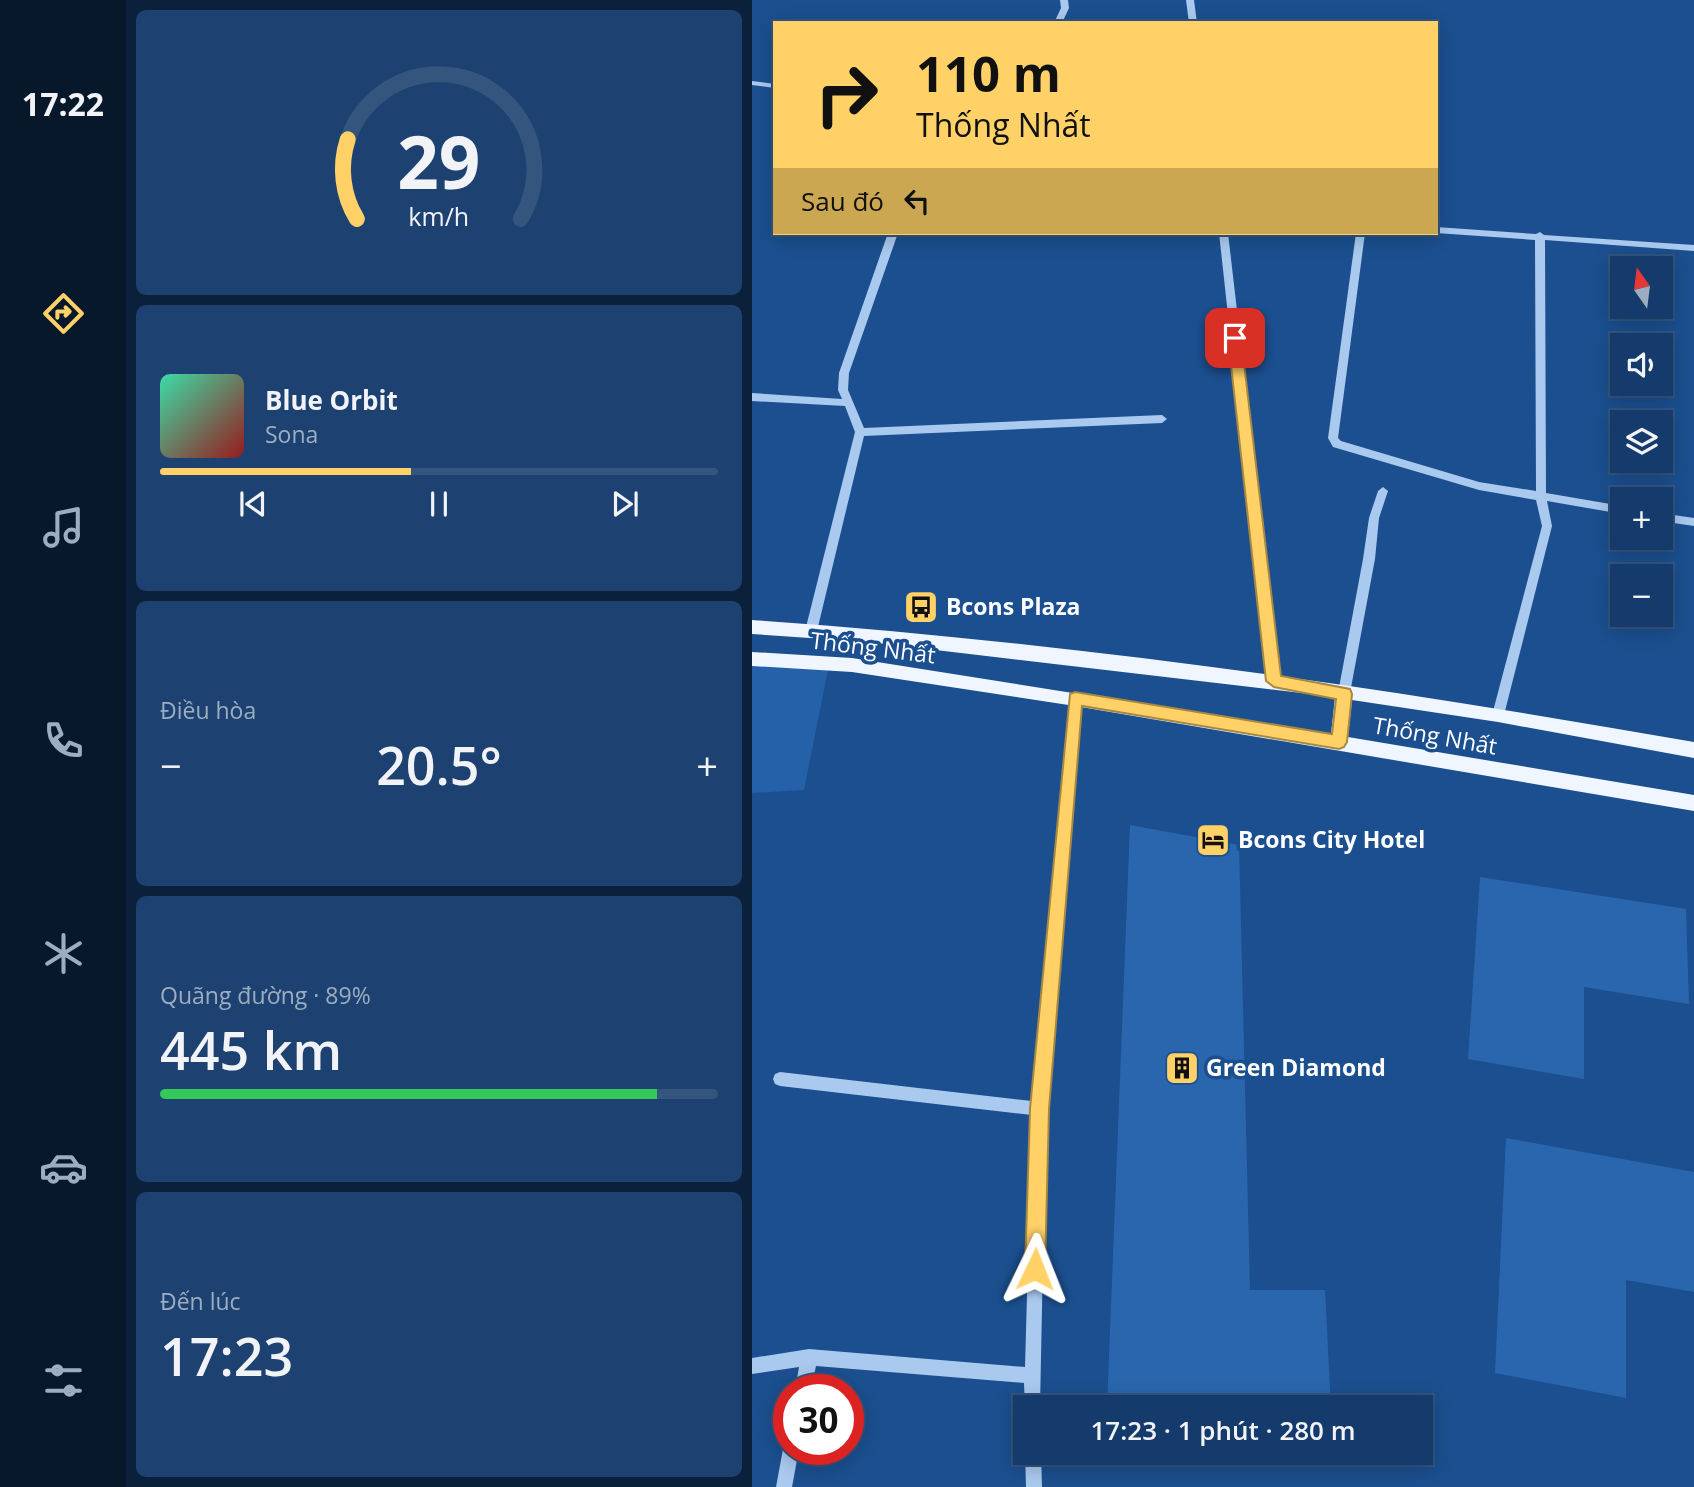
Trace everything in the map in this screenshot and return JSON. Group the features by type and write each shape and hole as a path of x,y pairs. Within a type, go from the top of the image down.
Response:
{"main road":[{"name":"Thống Nhất","path":"752,627 1274,681 1344,694 1498,715 1694,750"},
{"name":"Thống Nhất","path":"752,659 852,665 1075,699 1694,803"},
{"path":"1339,742 1344,694"}],"street":[{"path":"1059,21 1065,8 1064,0"},
{"path":"1190,0 1193,21"},
{"path":"752,83 773,86"},
{"path":"1438,230 1540,235 1694,248"},
{"path":"811,631 860,432 843,390 844,373 892,235"},
{"path":"1223,235 1274,681"},
{"path":"1361,235 1333,438 1337,444 1466,482 1610,508"},
{"path":"1498,715 1546,526 1541,497 1540,235"},
{"path":"752,397 848,404"},
{"path":"860,432 1162,419"},
{"path":"1344,694 1374,518 1383,491"},
{"path":"1673,519 1694,522"},
{"path":"1032,1395 1039,1109 1075,699"},
{"path":"779,1079 1039,1109"},
{"path":"752,1366 809,1357 1032,1376"},
{"path":"806,1374 809,1357"},
{"path":"784,1487 788,1465"},
{"path":"1033,1465 1034,1487"}],"shaded area":[{"path":"752,661 829,665 804,790 752,793"}],"building":[{"name":"Green Diamond","path":"1130,825 1239,845 1250,1290 1325,1290 1330,1395 1107,1395"},
{"path":"1480,877 1686,909 1689,1004 1584,987 1584,1079 1468,1059"},
{"path":"1506,1138 1694,1172 1694,1292 1626,1280 1626,1398 1495,1373"}],"place":[{"name":"Bcons Plaza","path":"921,607"},
{"name":"Bcons City Hotel","path":"1213,840"},
{"name":"Green Diamond","path":"1182,1068"}],"route":[{"path":"1035,1269 1039,1109 1075,699 1339,742 1344,694 1274,681 1235,338"}]}
